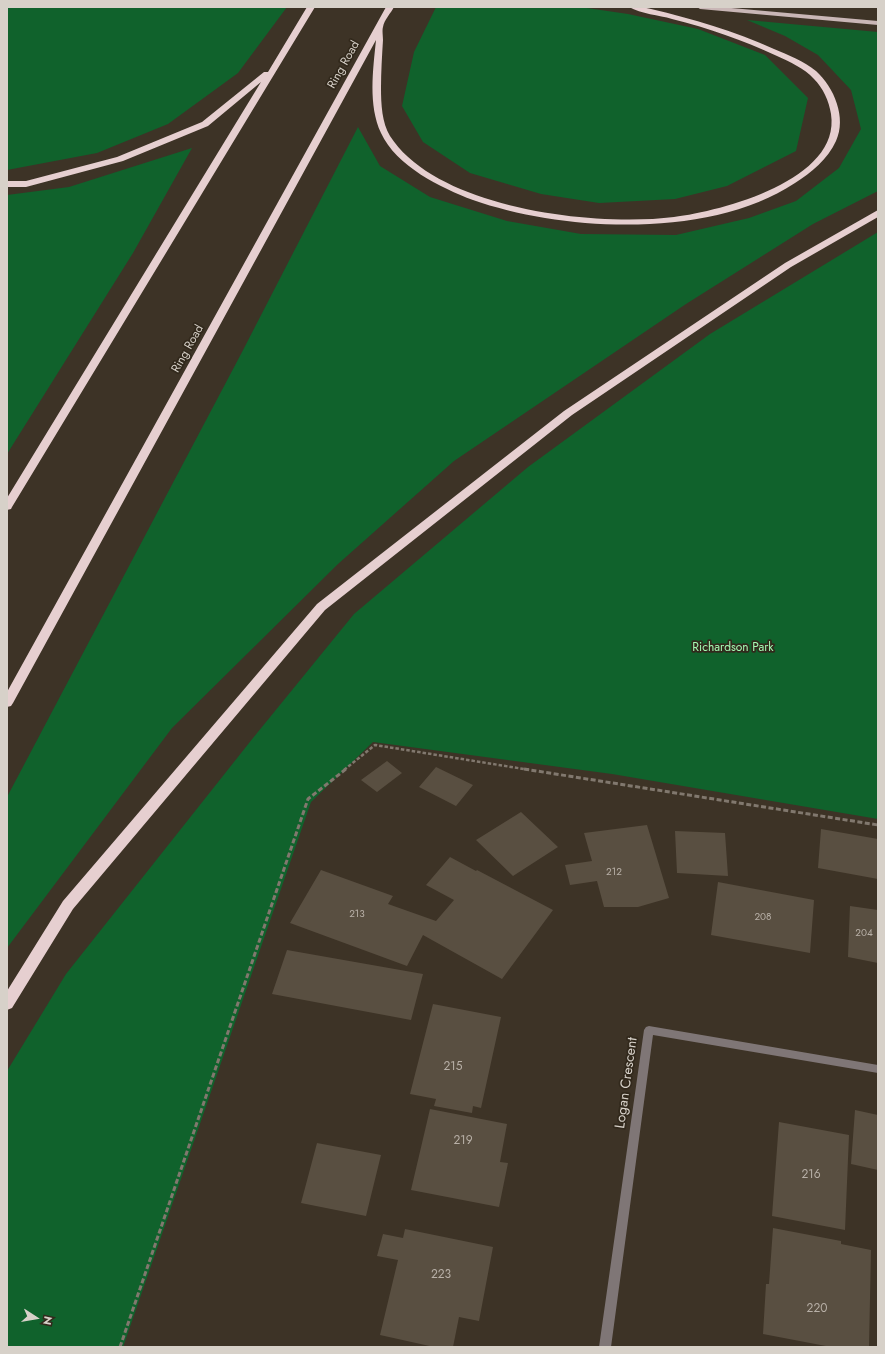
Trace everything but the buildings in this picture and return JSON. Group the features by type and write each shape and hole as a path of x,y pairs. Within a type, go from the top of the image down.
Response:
{"highway":[{"path":"7,508 311,7"},
{"name":"Ring Road","path":"7,703 380,28 390,7"},
{"path":"380,28 377,105 385,134 405,159 439,183 477,199 519,211 575,220 632,222 672,220 728,209 769,195 796,179 822,156 835,136 836,118 828,94 815,74 796,62 722,30 677,17 633,7"},
{"path":"7,184 26,184 120,159 205,124 274,68"},
{"path":"7,1004 68,905 321,607 568,413 788,265 878,213"}],"main road":[{"path":"700,7 878,23"}],"street":[{"name":"Logan Crescent","path":"605,1347 648,1030 878,1069"}],"path":[{"path":"120,1347 308,799 375,745 878,825"}],"green space":[{"path":"7,7 287,7 238,73 168,124 97,153 7,170"},
{"path":"436,7 580,7 628,14 698,29 765,55 808,98 796,151 727,186 675,199 599,203 541,194 470,173 423,142 402,106 414,52"},
{"path":"747,20 878,32 878,191 813,224 686,304 454,461 338,564 172,728 7,948 7,797 241,354 358,127 380,166 430,197 507,221 581,234 676,235 749,218 796,201 839,168 861,129 851,90 818,55 785,36"},
{"path":"192,148 133,253 7,454 7,195 69,187"},
{"name":"Richardson Park","path":"878,232 878,819 612,774 373,742 311,802 123,1347 7,1347 7,1071 66,974 253,738 354,614 528,467 710,334"}]}
